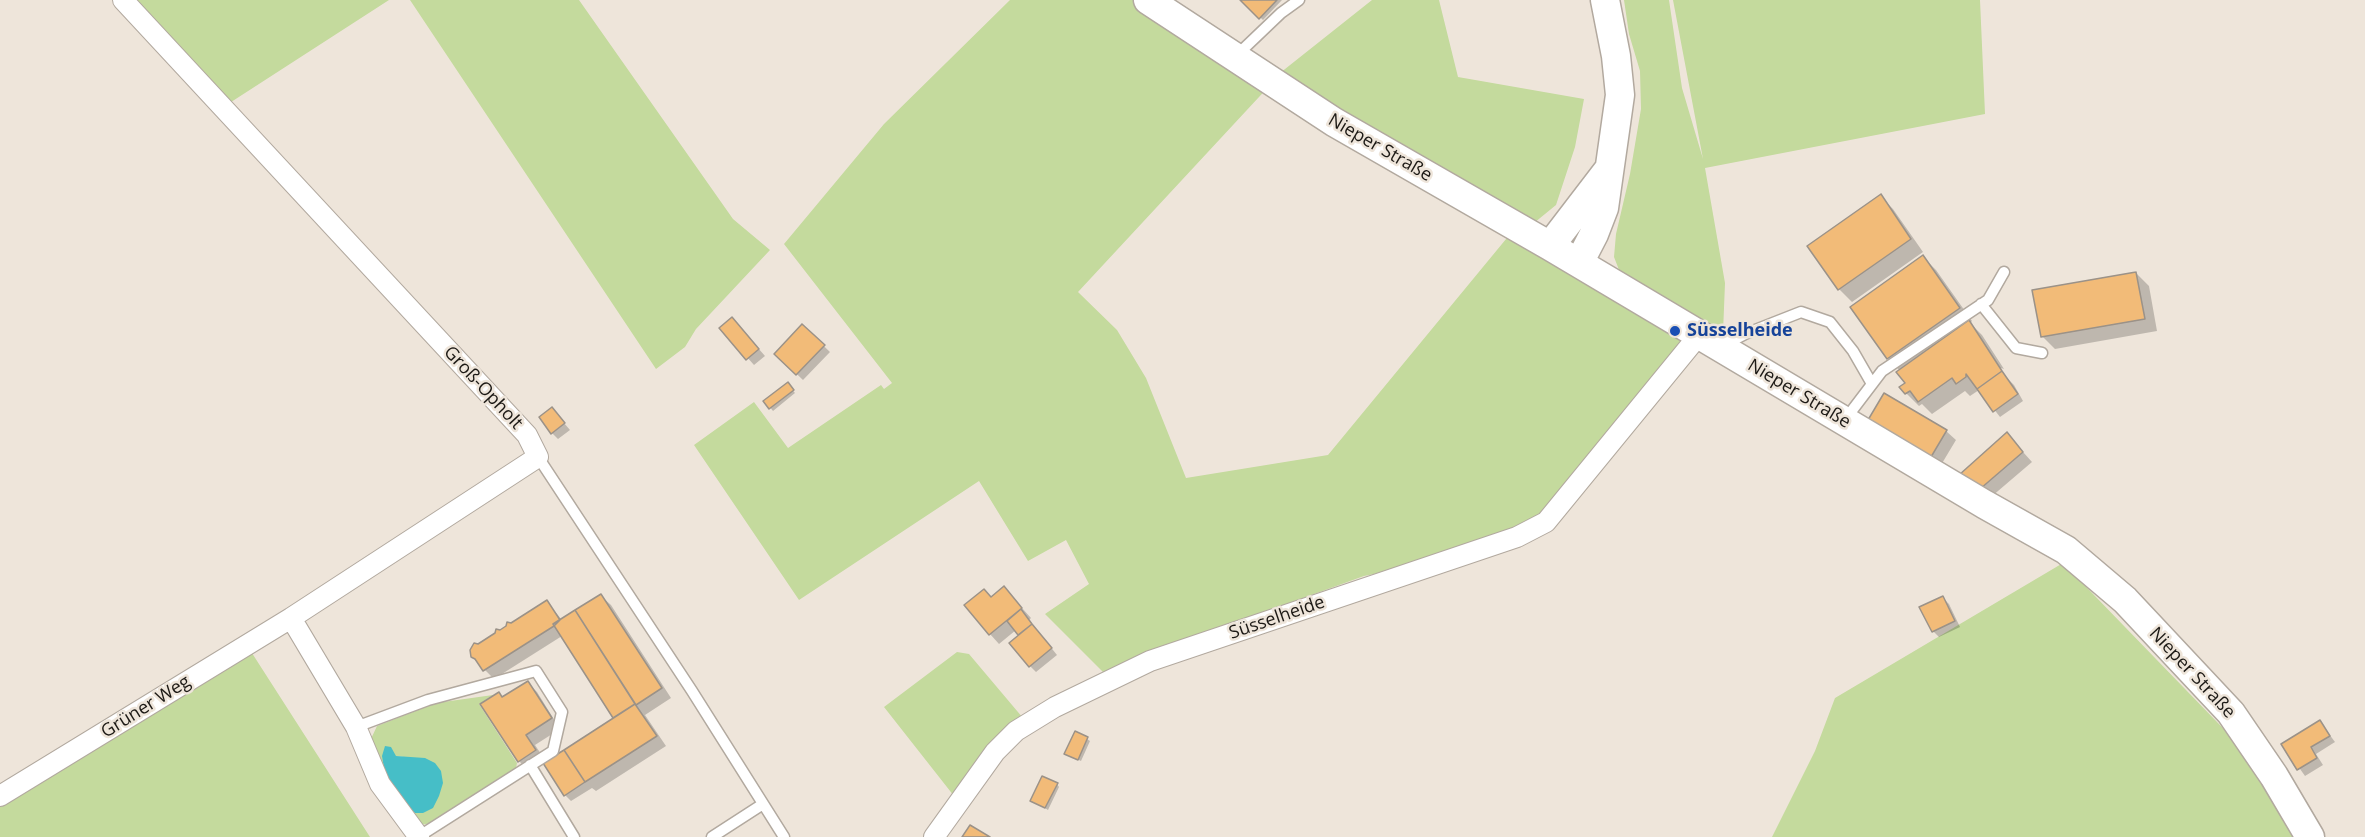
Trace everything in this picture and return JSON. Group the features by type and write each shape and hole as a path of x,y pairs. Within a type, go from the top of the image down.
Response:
{"main road":[{"name":"Nieper Straße","path":"1148,0 1334,122 1550,246 2066,550 2125,600 2231,713 2274,776 2310,837"},
{"path":"1579,263 1604,208 1620,95 1616,56 1605,0"},
{"path":"1550,246 1610,168"}],"street":[{"name":"Groß-Opholt","path":"123,0 527,435 537,457"},
{"name":"Süsselheide","path":"934,837 995,752 1016,731 1055,707 1150,661 1517,537 1546,522 1710,341"},
{"path":"418,837 380,783 356,727 291,618 537,457"},
{"name":"Grüner Weg","path":"0,796 291,618"}],"lane":[{"path":"1234,57 1281,13 1299,0"},
{"path":"1844,421 1882,371 1988,300 2004,272"},
{"path":"1981,304 2016,348 2042,353"},
{"path":"1710,341 1745,334 1801,312 1830,321 1853,351 1872,384"},
{"path":"537,457 692,691 784,837"},
{"path":"356,727 428,700 536,671 562,712 553,751 418,837"},
{"path":"530,765 574,837"},
{"path":"712,837 763,804"}],"green space":[{"path":"131,0 389,0 228,104"},
{"path":"410,0 579,0 733,219 770,250 696,329 685,347 656,369"},
{"path":"1010,0 1144,0 1272,83 1078,292 1117,330 1146,378 1186,478 1328,455 1511,233 1684,338 1680,348 1550,510 1516,530 1364,576 1142,656 1105,674 1045,614 1089,584 1066,540 1028,561 979,481 799,600 694,445 754,402 788,448 881,385 884,389 892,383 784,244 884,124"},
{"path":"1372,0 1439,0 1458,77 1584,99 1575,147 1556,205 1534,223 1280,73"},
{"path":"1624,0 1669,0 1682,88 1703,159 1673,0 1980,0 1985,114 1705,168 1725,283 1723,333 1621,275 1614,257 1616,234 1630,174 1641,109 1640,71 1629,34"},
{"path":"2063,563 2248,754 2298,837 1772,837 1815,751 1835,698"},
{"path":"250,650 370,837 0,837 0,798"},
{"path":"957,652 969,654 1023,718 954,796 884,707"},
{"path":"493,695 479,704 517,763 516,768 431,823 421,825 394,798 370,741 377,726 436,703","holes":["396,756 425,758 384,768"]}],"water":[{"path":"385,746 391,747 396,756 425,758 435,763 441,771 443,783 433,808 423,813 415,813 400,798 391,785 384,768 382,756"}],"building":[{"path":"1240,0 1277,0 1259,19"},
{"path":"1881,194 1911,239 1838,290 1807,246"},
{"path":"1923,255 1960,308 1887,359 1850,307"},
{"path":"2136,272 2145,319 2041,337 2032,290"},
{"path":"732,317 759,349 746,360 719,328"},
{"path":"1969,320 2002,371 1977,389 1966,374 1966,377 1956,384 1952,378 1918,402 1910,391 1905,394 1899,387 1905,383 1896,372"},
{"path":"802,324 825,345 796,375 774,354"},
{"path":"2002,371 2018,394 1993,412 1977,389"},
{"path":"788,382 794,390 769,409 763,401"},
{"path":"1884,393 1947,430 1931,457 1868,420"},
{"path":"552,407 565,423 551,434 539,417"},
{"path":"2007,432 2023,452 1980,489 1959,475"},
{"path":"1004,586 1022,608 989,635 964,605 984,589 991,597"},
{"path":"601,594 662,688 636,705 575,610"},
{"path":"1943,596 1955,621 1932,632 1919,607"},
{"path":"547,600 560,620 483,671 471,657 470,650 474,643 478,644 495,633 496,629 500,630 506,626 507,622 511,623"},
{"path":"1021,609 1032,624 1018,635 1007,621"},
{"path":"575,610 635,704 613,718 553,624"},
{"path":"1032,624 1052,648 1029,667 1009,643"},
{"path":"528,681 552,718 526,735 536,750 518,762 480,704 499,692 502,697"},
{"path":"635,704 657,736 585,782 564,750"},
{"path":"2320,720 2330,736 2311,747 2317,758 2297,770 2281,744"},
{"path":"1075,731 1088,737 1078,760 1064,754"},
{"path":"564,750 585,782 564,796 543,763"},
{"path":"1042,776 1058,783 1045,808 1030,801"},
{"path":"970,825 990,837 962,837"}],"place":[{"name":"Süsselheide","path":"1675,331"}]}
